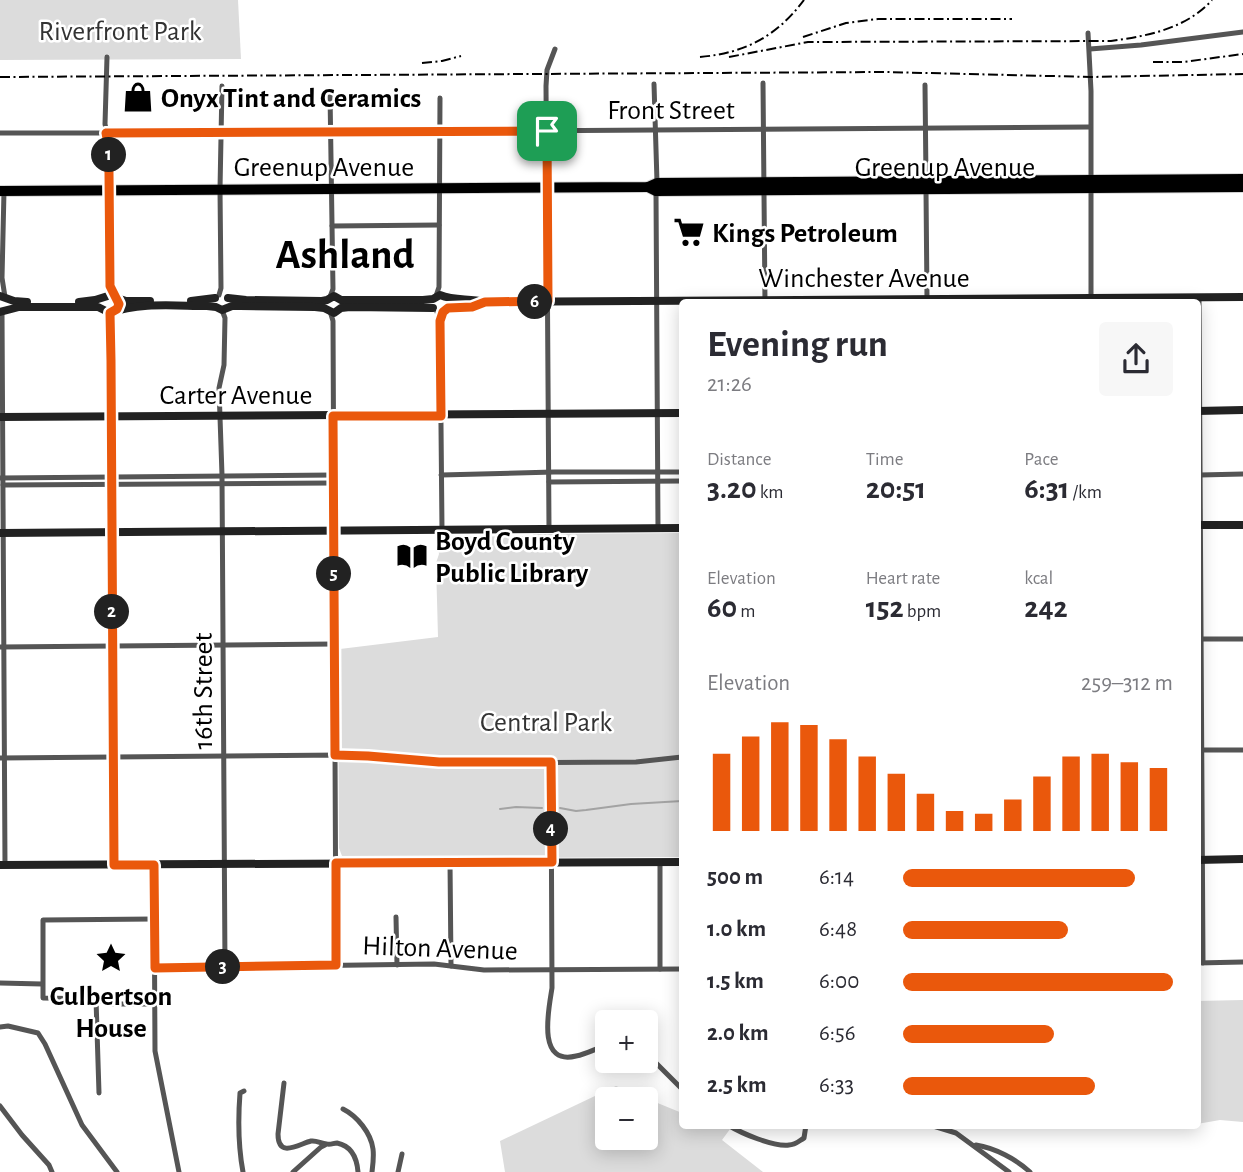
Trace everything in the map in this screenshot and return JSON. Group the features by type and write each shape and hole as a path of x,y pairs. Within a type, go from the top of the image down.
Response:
{"highway":[{"name":"Greenup Avenue","path":"1091,184 1243,179"},
{"name":"Greenup Avenue","path":"2,191 1091,184 1243,187"}],"street":[{"path":"1090,49 1243,32"},
{"path":"1088,33 1091,299"},
{"path":"549,529 547,70 555,49"},
{"path":"107,57 105,99 110,297"},
{"path":"763,83 765,299"},
{"path":"654,84 658,528"},
{"path":"925,85 927,299"},
{"path":"222,86 222,300"},
{"path":"330,93 334,302 336,965"},
{"path":"440,98 442,530"},
{"name":"Front Street","path":"0,133 1090,127"},
{"path":"2,191 3,294 9,304 3,311 3,865 679,862"},
{"path":"332,226 439,225"},
{"name":"Winchester Avenue","path":"3,294 15,301 91,301 110,297 126,301 222,300 243,306 334,302 350,307 440,306 473,299 485,302 679,301"},
{"path":"110,297 101,304 110,310"},
{"path":"110,297 119,304 110,310"},
{"name":"Winchester Avenue","path":"1145,299 1243,297"},
{"name":"Winchester Avenue","path":"3,311 19,307 95,307 110,310 222,300"},
{"name":"16th Street","path":"222,300 225,318 224,365 219,388 225,967"},
{"path":"110,310 114,865"},
{"path":"1201,411 1243,410"},
{"name":"Carter Avenue","path":"2,417 679,413"},
{"path":"441,475 679,472"},
{"path":"1201,475 1243,474"},
{"path":"2,481 112,476 333,475"},
{"path":"2,481 112,485 333,483"},
{"path":"549,482 679,481"},
{"path":"1201,526 1243,525"},
{"path":"2,533 679,528"},
{"path":"1201,639 1243,639"},
{"path":"2,647 335,645"},
{"path":"1201,750 1243,750"},
{"path":"2,758 335,755 439,762 636,762 679,757"},
{"path":"551,762 552,988 548,1040 557,1054 568,1057 595,1049"},
{"path":"1201,860 1243,859"},
{"path":"450,862 451,966"},
{"path":"660,862 660,969"},
{"path":"154,865 155,1052 179,1172"},
{"path":"396,917 397,965"},
{"path":"154,919 43,920 42,984 43,998 96,999 114,1004 155,1004"},
{"path":"1201,963 1243,962"},
{"name":"Hilton Avenue","path":"155,968 397,965 484,970 679,969"},
{"path":"0,984 42,984"},
{"path":"96,999 99,1093"},
{"path":"0,1027 8,1026 38,1033 82,1125 117,1172"},
{"path":"658,1066 679,1086"},
{"path":"284,1083 279,1142 292,1149 313,1140 326,1145 339,1144 348,1148 354,1156 358,1172"},
{"path":"243,1172 239,1145 239,1109 240,1093 244,1091"},
{"path":"0,1106 52,1172"},
{"path":"343,1109 362,1125 372,1143 372,1172"},
{"path":"737,1129 768,1142 791,1146 804,1138 805,1129"},
{"path":"943,1129 956,1133 1009,1172"},
{"path":"293,1172 326,1145"},
{"path":"973,1145 987,1147 1030,1172"},
{"path":"398,1172 402,1154"}],"green space":[{"name":"Riverfront Park","path":"0,0 238,0 241,59 0,60"},
{"name":"Central Park","path":"679,533 679,857 349,859 342,856 339,848 338,651 438,637 436,563 439,554 436,537"},
{"path":"1243,1000 1243,1122 1220,1120 1201,1123 1201,1001"},
{"path":"595,1096 595,1150 658,1150 658,1103 679,1112 679,1129 730,1129 722,1140 763,1172 505,1172 500,1141"}],"waterway":[{"path":"560,808 576,811 679,801"},
{"path":"500,809 542,808"}],"railway":[{"path":"700,57 731,52 758,41 782,24 804,0"},
{"path":"729,57 808,42 1111,41 1165,30 1190,18 1212,0"},
{"path":"803,37 846,23 878,19 1012,19"},
{"path":"1153,62 1183,62 1243,54"},
{"path":"422,63 461,56"},
{"path":"0,77 886,72 1091,77 1243,74"}],"place":[{"name":"Onyx Tint and Ceramics","path":"138,97"},
{"name":"Kings Petroleum","path":"689,232"},
{"name":"Boyd County Public Library","path":"412,556"},
{"name":"Culbertson House","path":"111,958"}],"district":[{"name":"Ashland","path":"345,253"}],"route":[{"path":"547,131 548,301 485,302 472,307 448,308 443,312 440,321 441,416 333,416 333,530 335,755 439,762 551,762 552,862 336,863 336,965 155,968 154,865 114,865 110,313 117,309 119,304 110,286 106,133 547,131"}]}
